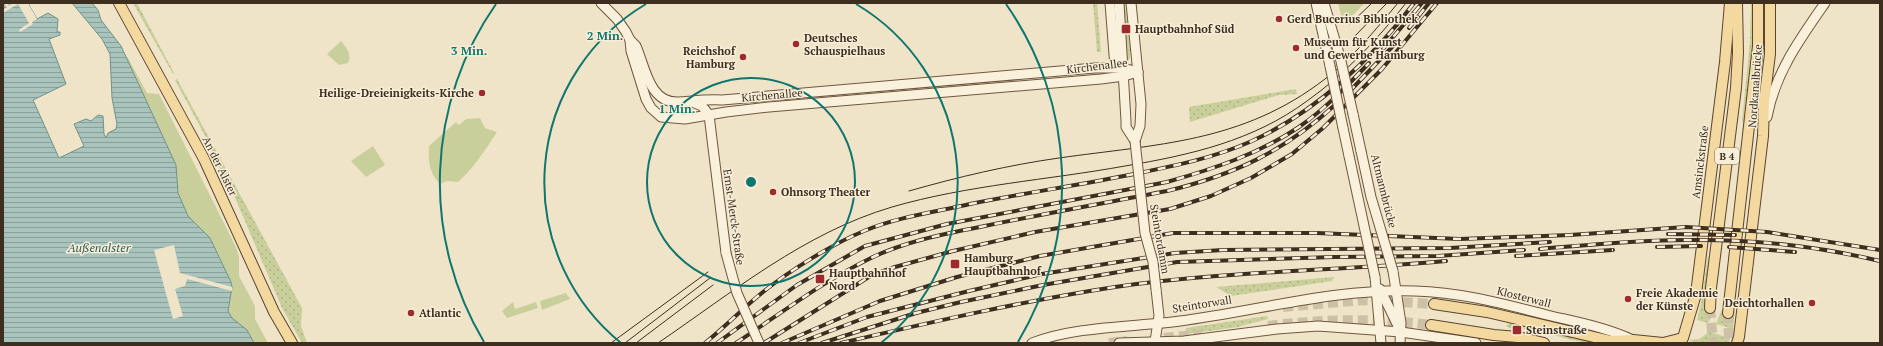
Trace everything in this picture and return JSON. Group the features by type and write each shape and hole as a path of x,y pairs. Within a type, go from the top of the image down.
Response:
{"main road":[{"name":"An der Alster","path":"120,3 204,159 274,312 292,343"},
{"path":"601,3 622,26 630,40"},
{"path":"1110,3 1121,71"},
{"path":"1119,3 1121,71"},
{"name":"Steintordamm","path":"1131,3 1142,104 1140,126 1135,141 1145,233 1153,262 1156,289 1158,323 1155,341"},
{"path":"1316,3 1379,292 1381,343"},
{"name":"Altmannbrücke","path":"1324,3 1340,57 1354,114 1371,197 1397,291 1401,332"},
{"name":"Amsinckstraße","path":"1682,341 1689,323 1696,294 1725,62 1730,3"},
{"name":"B 4","path":"1710,308 1711,288 1736,88 1738,53 1737,3"},
{"name":"B 4","path":"1728,313 1753,103 1758,46 1758,3"},
{"name":"Nordkanalbrücke","path":"1763,136 1764,102 1770,54 1770,3"},
{"path":"1739,341 1763,136 1772,92 1786,62 1825,3"},
{"name":"Nordkanalbrücke","path":"1753,103 1760,81 1770,38"},
{"name":"Kirchenallee","path":"630,40 636,46 655,92 662,98 672,102 722,100 916,84 1121,71 1138,72"},
{"name":"Kirchenallee","path":"630,40 630,48 642,88 651,108 661,117 666,118 685,119 768,107 909,95 1121,71"},
{"name":"Steintordamm","path":"1121,71 1126,127 1135,141"},
{"path":"909,95 910,89 916,84"},
{"path":"709,115 712,106 722,100"},
{"path":"689,101 702,106 709,115"},
{"name":"Ernst-Merck-Straße","path":"709,115 726,253 736,293 759,343"},
{"name":"Klosterwall","path":"1379,292 1397,291 1444,293 1502,303 1614,331 1633,340 1664,343 1682,341"},
{"path":"1379,292 1401,332 1400,343"},
{"name":"Steintorwall","path":"1032,343 1079,332 1158,323 1336,296 1379,292"},
{"path":"1434,304 1487,312 1611,341 1633,340"},
{"path":"1380,327 1393,318 1399,306"},
{"path":"1431,324 1494,335 1518,337 1544,343"},
{"path":"1119,343 1184,341 1301,326 1360,328 1380,327 1401,332 1476,343"}],"green space":[{"path":"133,3 137,3 174,73 173,74"},
{"path":"1093,3 1097,3 1101,52 1097,52"},
{"path":"1122,3 1125,3 1131,52 1129,60 1125,61"},
{"path":"1338,3 1365,3 1349,19 1342,19"},
{"path":"1751,3 1754,3 1752,60 1744,124 1742,121 1750,41"},
{"path":"341,41 348,52 349,60 348,63 339,65 327,54"},
{"path":"124,56 128,58 147,93 159,94 236,247 239,257 239,276 255,306 255,319 268,343 254,343 247,330 232,318 228,311 232,287 231,282 210,238 188,216 178,193 176,165"},
{"path":"177,79 302,308 301,326 307,343 302,343 282,308 236,200 210,150 211,147 175,80"},
{"path":"1296,89 1297,94 1279,95 1190,122 1189,107"},
{"path":"480,118 485,128 497,132 484,152 464,177 458,182 447,181 440,184 431,171 429,146 456,122 459,125 466,119"},
{"path":"373,146 385,165 366,177 351,161"},
{"path":"1708,256 1705,310 1710,313 1716,308 1708,323 1697,320"},
{"path":"1334,277 1332,281 1231,296 1216,287"},
{"path":"566,293 570,299 542,310 540,301"},
{"path":"513,302 515,309 536,302 538,308 507,318 502,311"},
{"path":"1722,309 1726,313 1731,314 1735,310 1733,329 1716,324"},
{"path":"1267,316 1268,319 1238,327 1187,334 1186,328"},
{"path":"1509,323 1596,343 1574,340 1532,330 1511,329 1506,326"},
{"path":"1709,332 1730,338 1729,343 1697,343 1688,340 1699,339"}],"water":[{"name":"Außenalster","path":"3,3 30,3 29,5 37,19 48,13 58,19 57,32 60,32 60,35 49,39 66,84 33,100 59,158 84,146 74,124 86,119 91,121 98,115 103,116 104,134 106,138 108,133 116,129 117,124 112,98 110,54 102,39 72,3 92,3 98,10 101,20 121,46 176,165 178,193 188,216 210,238 231,282 232,287 228,311 232,318 247,330 254,343 3,343"}],"pier":[{"path":"4,3 7,3 9,6 13,3 30,3 29,5 37,19 32,22 33,24 20,32 19,30 29,23 18,4 3,13 3,10 7,7"},
{"path":"174,245 180,273 232,287 232,291 187,279 185,286 175,289 183,316 173,319 154,250"}],"tunnel":[{"path":"1283,307 1364,300 1434,304"},
{"path":"1710,308 1713,343"},
{"path":"1728,313 1729,343"},
{"path":"1268,326 1350,320 1390,321 1431,325"},
{"path":"1164,338 1202,334"},
{"path":"1109,343 1127,341"}],"tram line":[{"path":"1350,24 1372,3"},
{"path":"1353,38 1387,3"},
{"path":"909,191 965,176 1021,164 1164,144 1198,137 1230,128 1262,116 1294,100 1335,71 1363,43 1398,3"},
{"path":"658,343 742,284 799,248 860,218 892,207 950,193 1096,171 1173,157 1243,136 1286,115 1321,91 1360,56 1406,3"},
{"path":"611,343 708,272"},
{"path":"625,343 710,278"},
{"path":"636,343 713,285"}],"railway":[{"path":"705,343 756,298 786,275 839,243 877,226 903,218 970,204 1179,165 1209,157 1252,141 1276,129 1298,115 1341,82 1380,44 1414,3"},
{"path":"1383,49 1422,3"},
{"path":"1409,28 1429,3"},
{"path":"764,343 872,275 895,267 953,251 1035,232 1170,209 1211,196 1251,178 1292,154 1323,128 1382,69 1437,3"},
{"path":"1349,92 1393,46"},
{"path":"717,343 797,285 865,246 947,224 1167,182 1201,172 1252,153 1284,137 1309,120 1336,97 1369,63"},
{"path":"736,343 818,288 852,268 882,253 909,243 938,236 1191,185 1236,169 1278,148 1317,121 1336,104"},
{"path":"782,343 880,301 957,277 1040,256 1173,233 1317,233 1460,239 1570,235 1686,227 1767,232 1880,250"},
{"path":"1668,234 1735,235"},
{"path":"1540,249 1649,241 1710,240 1784,244 1832,251 1880,261"},
{"path":"799,343 867,317 969,291 1042,274 1175,253 1223,250 1450,248 1550,242"},
{"path":"1657,247 1701,246"},
{"path":"1729,247 1795,252"},
{"path":"822,343 916,313 961,302 1043,285 1177,262 1335,257 1438,256 1524,250"},
{"path":"1516,256 1613,250"},
{"path":"841,343 1012,305 1115,287 1239,274 1446,261"}],"place":[{"name":"Gerd Bucerius Bibliothek","path":"1279,19"},
{"name":"Hauptbahnhof Süd","path":"1126,29"},
{"name":"Deutsches Schauspielhaus","path":"796,44"},
{"name":"Museum für Kunst und Gewerbe Hamburg","path":"1296,48"},
{"name":"Reichshof Hamburg","path":"743,57"},
{"name":"Heilige-Dreieinigkeits-Kirche","path":"482,93"},
{"name":"Ohnsorg Theater","path":"773,192"},
{"name":"Hamburg Hauptbahnhof","path":"955,264"},
{"name":"Hauptbahnhof Nord","path":"820,279"},
{"name":"Freie Akademie der Künste","path":"1628,299"},
{"name":"Deichtorhallen","path":"1812,303"},
{"name":"Atlantic","path":"411,313"},
{"name":"Steinstraße","path":"1517,330"}]}
